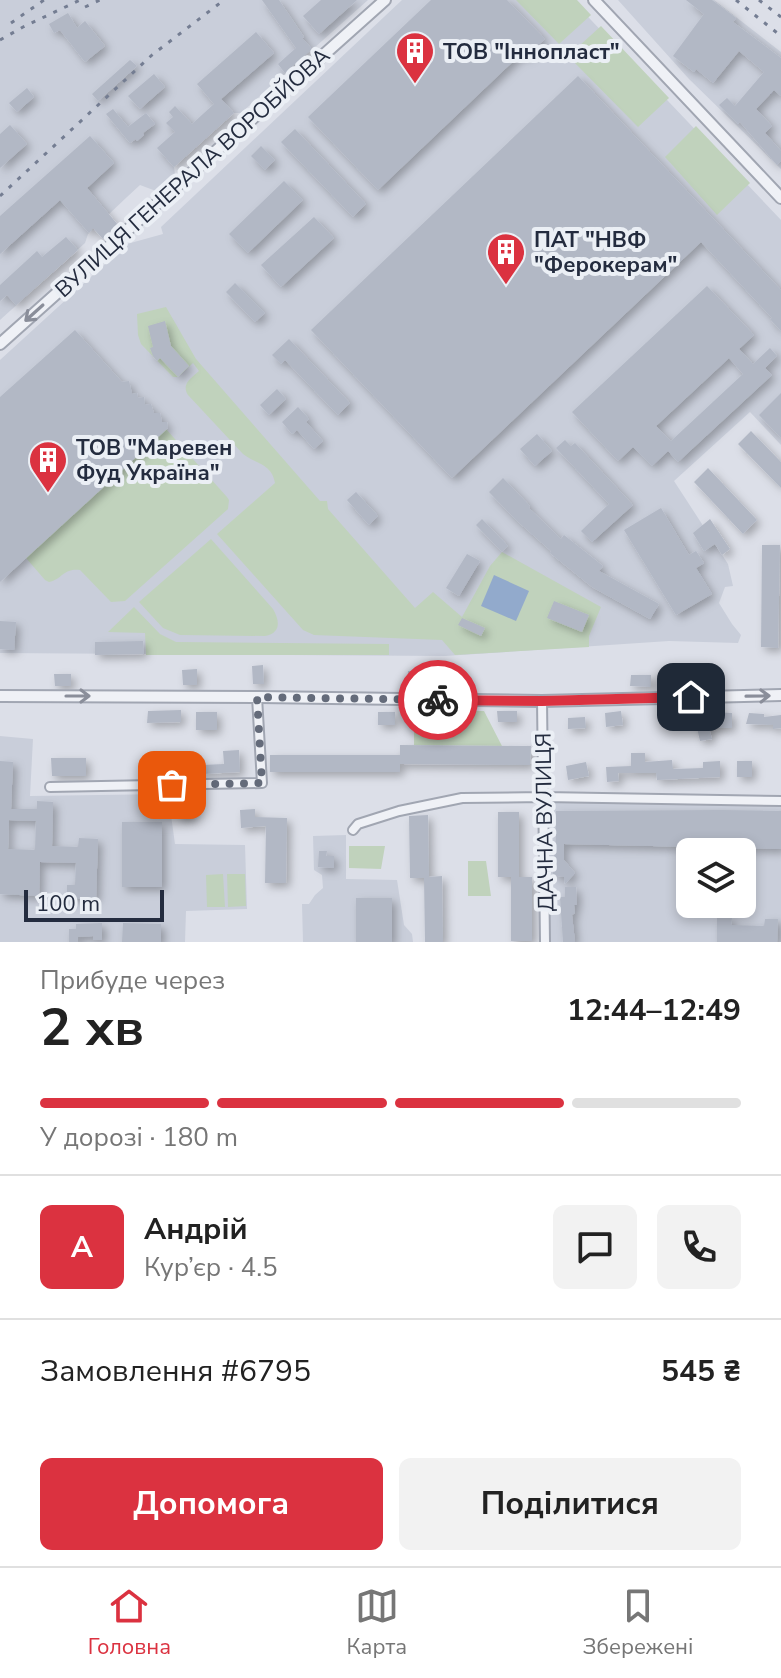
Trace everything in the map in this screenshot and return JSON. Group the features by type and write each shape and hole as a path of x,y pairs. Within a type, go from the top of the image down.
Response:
{"street":[{"name":"ВУЛИЦЯ ГЕНЕРАЛА ВОРОБЙОВА","path":"0,344 385,0"},
{"path":"594,0 781,198"},
{"path":"0,696 542,701 781,695"},
{"path":"50,787 262,783 257,697"},
{"name":"ДАЧНА ВУЛИЦЯ","path":"542,701 545,942"},
{"path":"353,830 358,824 399,811 462,798 781,801"}],"shaded area":[{"path":"0,0 368,0 241,113 234,113 174,167 175,174 156,191 140,185 88,234 85,243 0,320"},
{"path":"402,0 572,0 781,220 781,445 750,412 674,481 728,564 733,586 725,587 719,603 741,635 738,643 669,641 445,656 0,653 0,360 127,244 163,234 161,227"},
{"path":"618,0 714,0 781,52 781,169 689,79"},
{"path":"0,736 33,739 30,796 168,794 175,844 245,845 247,909 186,911 185,942 0,942"},
{"path":"544,797 781,801 781,942 545,942"},
{"path":"346,835 346,879 397,880 404,925 412,934 413,942 303,942 302,904 309,904 323,888 322,875 314,870 313,836"}],"green space":[{"path":"516,0 577,0 591,15 559,44"},
{"path":"601,26 669,98 638,127 568,56"},
{"path":"696,126 750,183 717,215 665,157"},
{"path":"166,307 196,359 320,501 327,501 328,509 415,608 433,592 462,617 490,566 502,552 601,607 589,636 589,647 455,655 442,640 314,635 303,630 217,534 275,483 271,472 243,454 188,395 186,384 199,371 193,363 178,377 173,377 141,344 137,314"},
{"path":"166,429 227,497 228,509 125,601 111,602 80,570 66,572 49,582 45,580 26,558"},
{"path":"211,539 273,609 278,622 274,632 265,636 180,635 163,628 139,602"},
{"path":"134,607 160,634 176,642 389,644 389,655 146,655 145,633 108,632"},
{"path":"414,711 484,711 502,746 414,745"},
{"path":"349,846 385,846 381,869 349,868"},
{"path":"468,861 486,861 491,896 468,896"},
{"path":"223,874 225,907 207,907 206,875"},
{"path":"227,874 245,874 246,906 228,907"}],"water":[{"path":"494,575 529,591 516,621 481,606"}],"building":[{"path":"262,0 279,0 312,49 285,73 278,64 296,48"},
{"path":"321,0 357,0 319,34 303,16"},
{"name":"ТОВ \"Іннопласт\"","path":"431,0 507,0 545,39 525,57 522,53 378,190 308,117"},
{"path":"686,0 712,0 736,18 733,22 781,58 781,96 774,90 756,109 772,126 765,133 781,151 781,161 777,165 740,122 738,124 719,105 727,98 735,106 764,72 739,51 713,83 673,56 704,14"},
{"path":"68,13 77,28 85,21 105,46 85,62 60,30 54,33 49,24"},
{"path":"256,32 274,53 221,99 234,113 174,167 157,148 175,132 166,123 173,117 169,112 175,106 192,124 214,104 197,84"},
{"path":"130,60 137,66 98,101 92,94"},
{"path":"154,74 165,87 140,109 128,96"},
{"name":"ПАТ \"НВФ \"Ферокерам\"","path":"578,76 781,290 781,331 701,242 452,478 311,330"},
{"path":"27,88 34,97 17,112 9,103"},
{"path":"113,109 128,127 146,113 155,124 137,141 130,143 106,114"},
{"path":"10,125 27,144 0,168 0,134"},
{"path":"295,129 366,204 353,217 281,142"},
{"path":"90,136 114,163 87,188 118,225 103,239 93,228 89,233 60,200 0,254 0,216"},
{"path":"261,146 275,160 265,170 251,156"},
{"path":"284,181 303,200 248,253 229,234"},
{"path":"314,217 334,238 281,287 261,265"},
{"path":"66,237 78,250 16,305 7,295 0,301 0,285 37,251 42,257"},
{"path":"235,283 265,313 255,322 226,292"},
{"path":"707,286 754,335 739,349 753,364 770,348 777,356 765,368 772,375 678,462 668,451 652,466 633,447 618,461 572,412","holes":["729,358 743,374 671,441 656,426"]},
{"path":"165,321 171,346 189,366 178,377 160,358 157,361 150,348 153,347 148,326"},
{"name":"ТОВ \"Маревен Фуд Україна\"","path":"75,330 122,382 129,381 132,394 137,393 138,398 144,397 145,405 151,404 154,413 160,413 162,422 167,422 168,428 0,582 0,397"},
{"path":"289,339 350,403 338,415 285,360 281,364 272,355"},
{"path":"277,389 286,399 269,415 260,405"},
{"path":"781,393 781,438 759,415"},
{"path":"298,407 309,419 306,422 323,441 314,449 297,430 292,434 282,422"},
{"path":"751,431 781,462 781,488 738,444"},
{"path":"537,434 552,451 535,466 520,449"},
{"path":"565,440 571,446 575,443 633,505 592,542 581,531 609,504 556,448"},
{"path":"708,468 757,520 743,534 694,482"},
{"path":"503,478 561,539 564,535 603,566 599,571 659,604 650,619 592,587 550,553 489,492"},
{"path":"356,492 378,516 369,525 347,500"},
{"path":"661,508 689,555 696,551 704,563 696,568 712,594 676,615 624,530"},
{"path":"482,519 508,546 502,552 476,525"},
{"path":"710,519 730,549 722,555 715,544 704,551 693,533"},
{"path":"762,545 780,545 778,648 761,647"},
{"path":"467,554 480,561 459,596 446,588"},
{"path":"554,601 589,615 582,632 547,618"},
{"path":"462,618 485,628 481,636 458,625"},
{"path":"0,621 16,622 14,650 0,649"},
{"path":"143,641 144,654 95,655 95,642"},
{"path":"263,665 264,684 253,684 252,666"},
{"path":"197,669 197,685 183,685 182,670"},
{"path":"408,671 425,672 424,688 407,687"},
{"path":"54,674 71,674 71,686 55,686"},
{"path":"631,675 651,675 651,687 630,686"},
{"path":"181,710 181,722 147,723 148,711"},
{"path":"497,711 517,711 517,722 498,722"},
{"path":"621,711 623,725 606,727 605,713"},
{"path":"196,712 217,712 217,730 196,730"},
{"path":"378,712 395,712 395,725 378,725"},
{"path":"715,712 732,713 732,728 709,728 712,739 700,741 695,719 715,715"},
{"path":"749,713 764,714 764,717 781,715 781,728 746,724"},
{"path":"585,717 586,728 568,729 568,718"},
{"path":"400,745 531,746 530,765 400,764 400,772 270,772 270,755 400,755"},
{"path":"239,750 240,772 203,774 202,765 224,764 223,751"},
{"path":"631,753 645,753 645,762 672,760 673,769 703,768 703,762 720,761 720,777 657,780 656,773 618,773 619,781 607,782 606,767 631,766"},
{"path":"51,758 86,758 86,776 52,776"},
{"path":"0,761 13,762 11,809 37,809 37,801 53,802 52,846 78,847 79,838 98,839 96,899 67,898 67,885 75,885 76,863 40,862 39,896 0,894","holes":["9,820 36,821 35,850 8,849"]},
{"path":"737,761 752,761 752,777 737,777"},
{"path":"586,762 589,776 568,780 566,766"},
{"path":"192,801 193,817 177,818 177,802"},
{"path":"255,809 255,817 287,818 286,883 265,883 266,826 241,828 240,810"},
{"path":"556,811 781,811 781,849 756,848 756,838 676,838 676,847 564,844 564,860 575,873 565,884 564,877 553,875 552,842 556,842"},
{"path":"498,812 519,812 519,877 532,877 532,941 511,941 511,877 498,877"},
{"path":"428,815 429,877 442,876 443,942 425,942 424,878 410,878 409,816"},
{"path":"122,822 162,822 162,887 122,887"},
{"path":"319,851 327,851 326,856 334,856 334,868 318,867"},
{"path":"565,887 576,887 577,905 574,905 575,913 572,915 575,942 563,942 560,897 565,897"},
{"path":"356,898 392,898 392,942 356,942"},
{"path":"717,918 732,918 731,925 764,926 765,919 778,919 777,942 717,942"},
{"path":"102,923 102,940 93,940 93,936 78,937 78,942 69,942 69,929 76,929 76,924"},
{"path":"123,923 161,924 161,942 122,942"}],"railway":[{"path":"11,23 44,0"},
{"path":"0,40 80,0"},
{"path":"85,7 100,0"},
{"path":"0,196 152,55 224,0"},
{"path":"736,0 781,36"},
{"path":"759,0 781,17"}],"way so far":[{"path":"172,785 262,783 257,697 438,700"}],"place":[{"name":"ТОВ \"Іннопласт\"","path":"415,85"},
{"name":"ПАТ \"НВФ \"Ферокерам\"","path":"506,286"},
{"name":"ТОВ \"Маревен Фуд Україна\"","path":"48,494"}],"route":[{"path":"438,700 691,697"}]}
